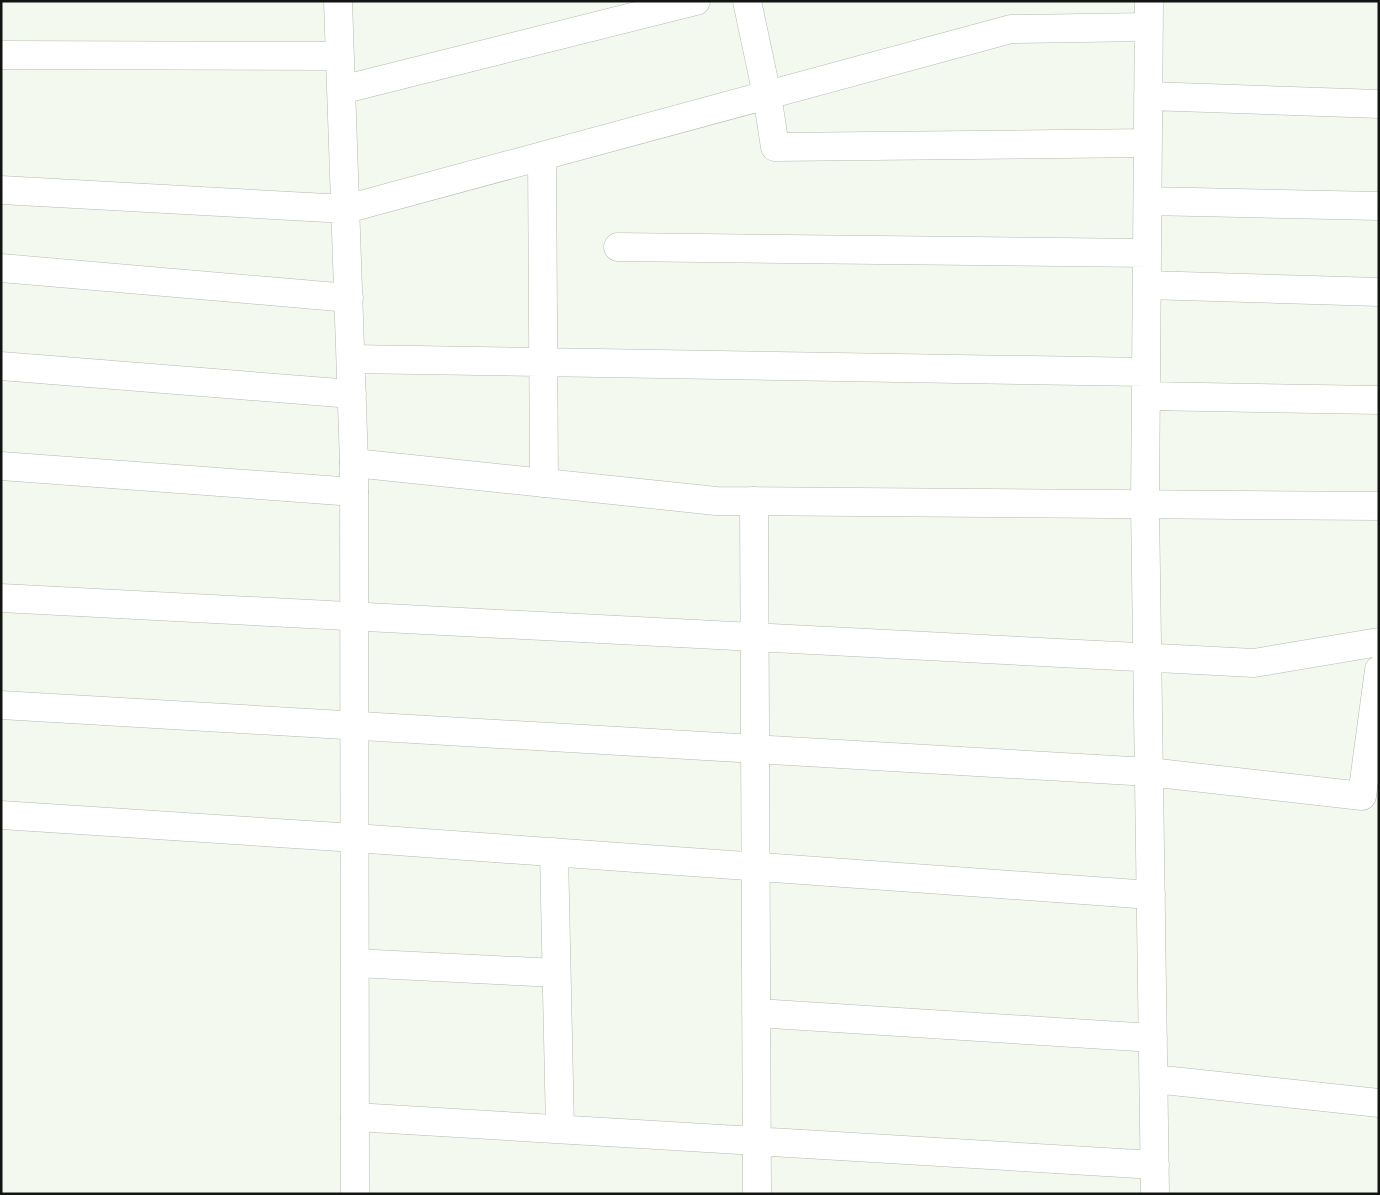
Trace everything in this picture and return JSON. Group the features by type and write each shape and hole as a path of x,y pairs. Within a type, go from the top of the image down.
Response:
{"street":[{"path":"338,1 354,463 355,1194"},
{"path":"341,90 696,1"},
{"path":"747,1 767,95 773,144 777,147 1148,143"},
{"path":"1,190 346,209 1011,29 1149,14 1145,505 1156,1194"},
{"path":"1,55 340,56"},
{"path":"1148,96 1379,104"},
{"path":"542,156 545,363 544,483"},
{"path":"1148,201 1379,206"},
{"path":"618,247 1147,253"},
{"path":"1,268 349,298"},
{"path":"1147,285 1379,292"},
{"path":"351,359 545,363 1146,384 1379,400"},
{"path":"1,366 352,394"},
{"path":"354,463 716,501 1379,506"},
{"path":"1,466 354,492"},
{"path":"754,501 757,1194"},
{"path":"1,598 354,618 1254,663 1379,642"},
{"path":"1,705 1149,772 1362,796 1379,670"},
{"path":"1,815 355,838 1151,895"},
{"path":"554,852 560,1129"},
{"path":"355,963 556,973"},
{"path":"756,1013 1153,1038"},
{"path":"1154,1079 1379,1103"},
{"path":"355,1117 1155,1165"}]}
